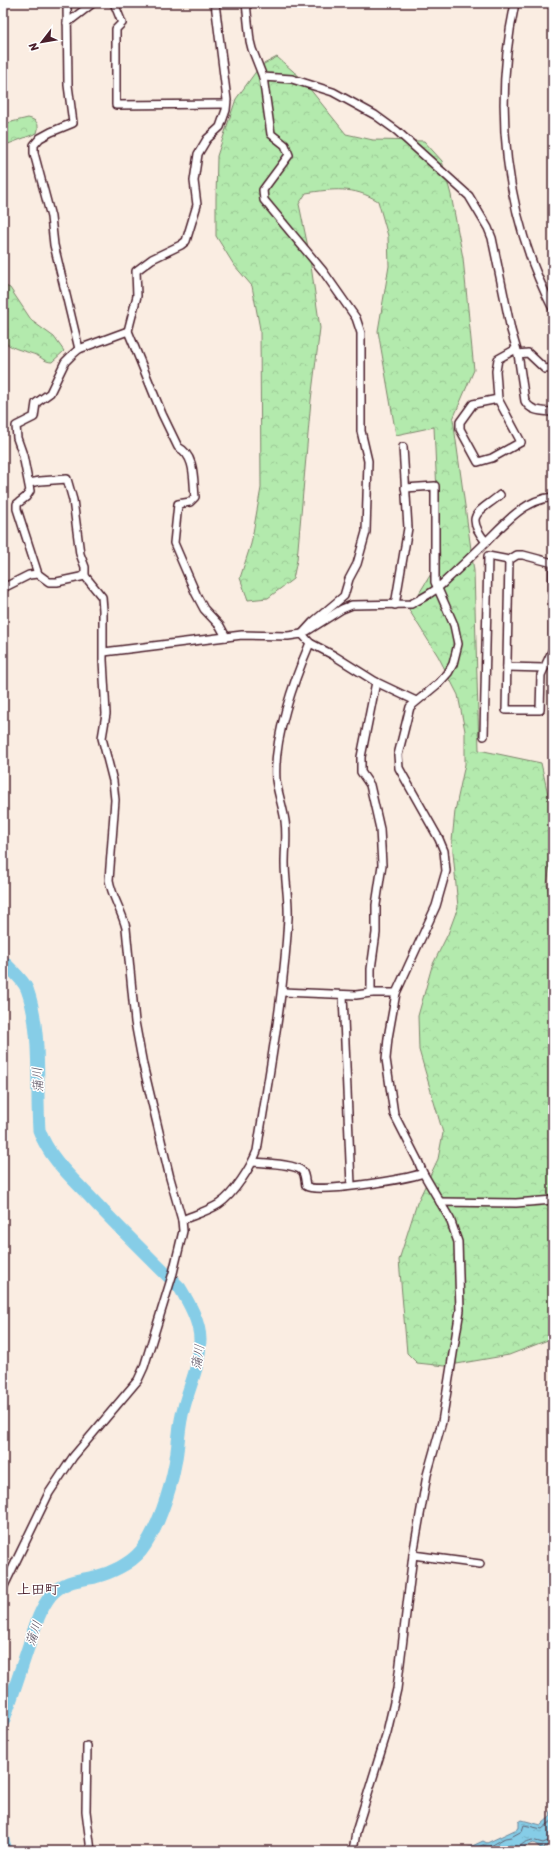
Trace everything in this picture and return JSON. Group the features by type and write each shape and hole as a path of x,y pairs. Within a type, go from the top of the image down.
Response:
{"street":[{"path":"66,3 68,85 73,124 40,138 34,145 34,154 52,217 54,245 79,350"},
{"path":"67,23 93,3"},
{"path":"114,3 122,24 116,29 116,104 226,104"},
{"path":"215,3 226,110 220,127 207,138 198,154 194,181 197,205 186,241 152,259 136,271 136,296 128,331 166,423 178,447 182,449 191,462 195,497 190,502 178,504 174,543 204,609 220,626 226,637"},
{"path":"246,3 252,49 263,78 271,134 285,145 289,155 263,190 264,200 323,271 356,318 361,333 361,431 368,461 368,510 364,538 357,564 342,599 313,622 302,634"},
{"path":"515,3 508,44 505,74 503,113 505,146 513,198 523,235 536,272 553,309"},
{"path":"263,78 292,79 334,92 350,101 397,131 469,196 488,228 492,238 497,268 517,352 524,396 528,407 553,412"},
{"path":"85,576 57,582 49,582 38,574 16,509 17,504 26,497 30,491 23,455 16,438 16,426 34,417 36,403 50,393 65,362 79,350 128,331"},
{"path":"498,398 473,404 460,422 460,429 478,462 492,458 521,442 498,398 496,371 498,359 517,352 528,353 544,369 553,368"},
{"path":"395,605 408,528 403,448"},
{"path":"3,1588 49,1493 73,1457 138,1380 151,1348 182,1239 182,1220 170,1178 143,1065 135,1022 124,916 111,891 109,880 115,800 113,781 102,738 106,714 102,597 85,576 85,567 80,554 73,500 67,479 40,481 29,484"},
{"path":"353,1851 356,1832 387,1732 397,1688 413,1555 427,1475 442,1422 460,1310 458,1242 450,1219 423,1173 394,1114 386,1059 396,993 436,906 446,871 444,851 439,838 399,768 398,755 406,717 410,707 439,683 448,673 458,644 454,625 435,582 435,486 405,488"},
{"path":"484,736 488,556 477,532 476,515 481,508 500,495"},
{"path":"104,652 242,635 288,636 302,634 342,609 352,605 411,604 438,588 521,510 539,501 553,498"},
{"path":"488,556 509,560 523,555 553,563 552,649 541,675 540,710 506,710 509,560"},
{"path":"3,588 29,575 38,574"},
{"path":"302,634 310,643 333,655 376,682 398,691 416,701"},
{"path":"182,1220 210,1209 226,1198 253,1162 257,1151 282,992 288,916 285,864 285,822 276,779 278,758 280,739 288,705 300,666 310,643"},
{"path":"506,667 544,668"},
{"path":"371,993 376,934 376,905 382,865 380,829 370,785 361,769 372,698 376,682"},
{"path":"282,992 356,996 371,993 396,993"},
{"path":"344,995 351,1186"},
{"path":"253,1162 292,1166 301,1169 304,1172 306,1186 309,1188 351,1186 404,1179 423,1173"},
{"path":"440,1202 516,1203 553,1200"},
{"path":"413,1555 480,1564"},
{"path":"87,1746 86,1810 91,1851"}],"green space":[{"path":"277,57 301,78 346,134 373,140 424,141 442,161 451,195 463,258 474,370 453,419 474,571 479,750 541,763 553,817 553,847 547,884 553,913 553,1338 509,1355 445,1366 417,1363 407,1353 399,1260 417,1203 438,1159 443,1133 419,1050 418,1016 432,966 448,934 458,907 452,841 455,811 465,764 465,731 458,695 438,656 409,610 440,559 434,427 396,435 378,331 389,266 388,236 378,201 360,193 343,190 325,190 306,193 299,204 309,252 320,328 311,400 297,560 293,579 268,598 248,600 240,578 251,544 261,488 260,329 252,286 234,265 216,236 217,156 236,99 260,66"},
{"path":"28,118 37,123 37,133 3,146 3,124"},
{"path":"3,285 10,288 32,321 54,337 64,351 52,362 16,349 3,341"}],"water":[{"path":"553,1810 553,1842 542,1849 534,1843 525,1846 520,1851 464,1851 483,1841 487,1843 519,1828 519,1822 522,1820 541,1825 551,1816 550,1811"}],"waterway":[{"name":"蒲川","path":"3,961 25,985 32,1005 37,1040 39,1130 43,1140 68,1175 180,1288 190,1306 200,1333 200,1349 197,1366 182,1414 173,1475 167,1498 153,1532 137,1556 126,1564 101,1575 66,1584 51,1595 37,1620 3,1722"},
{"name":"蒲川","path":"3,1840 6,1851"}],"district":[{"name":"上田町","path":"38,1589"}]}
